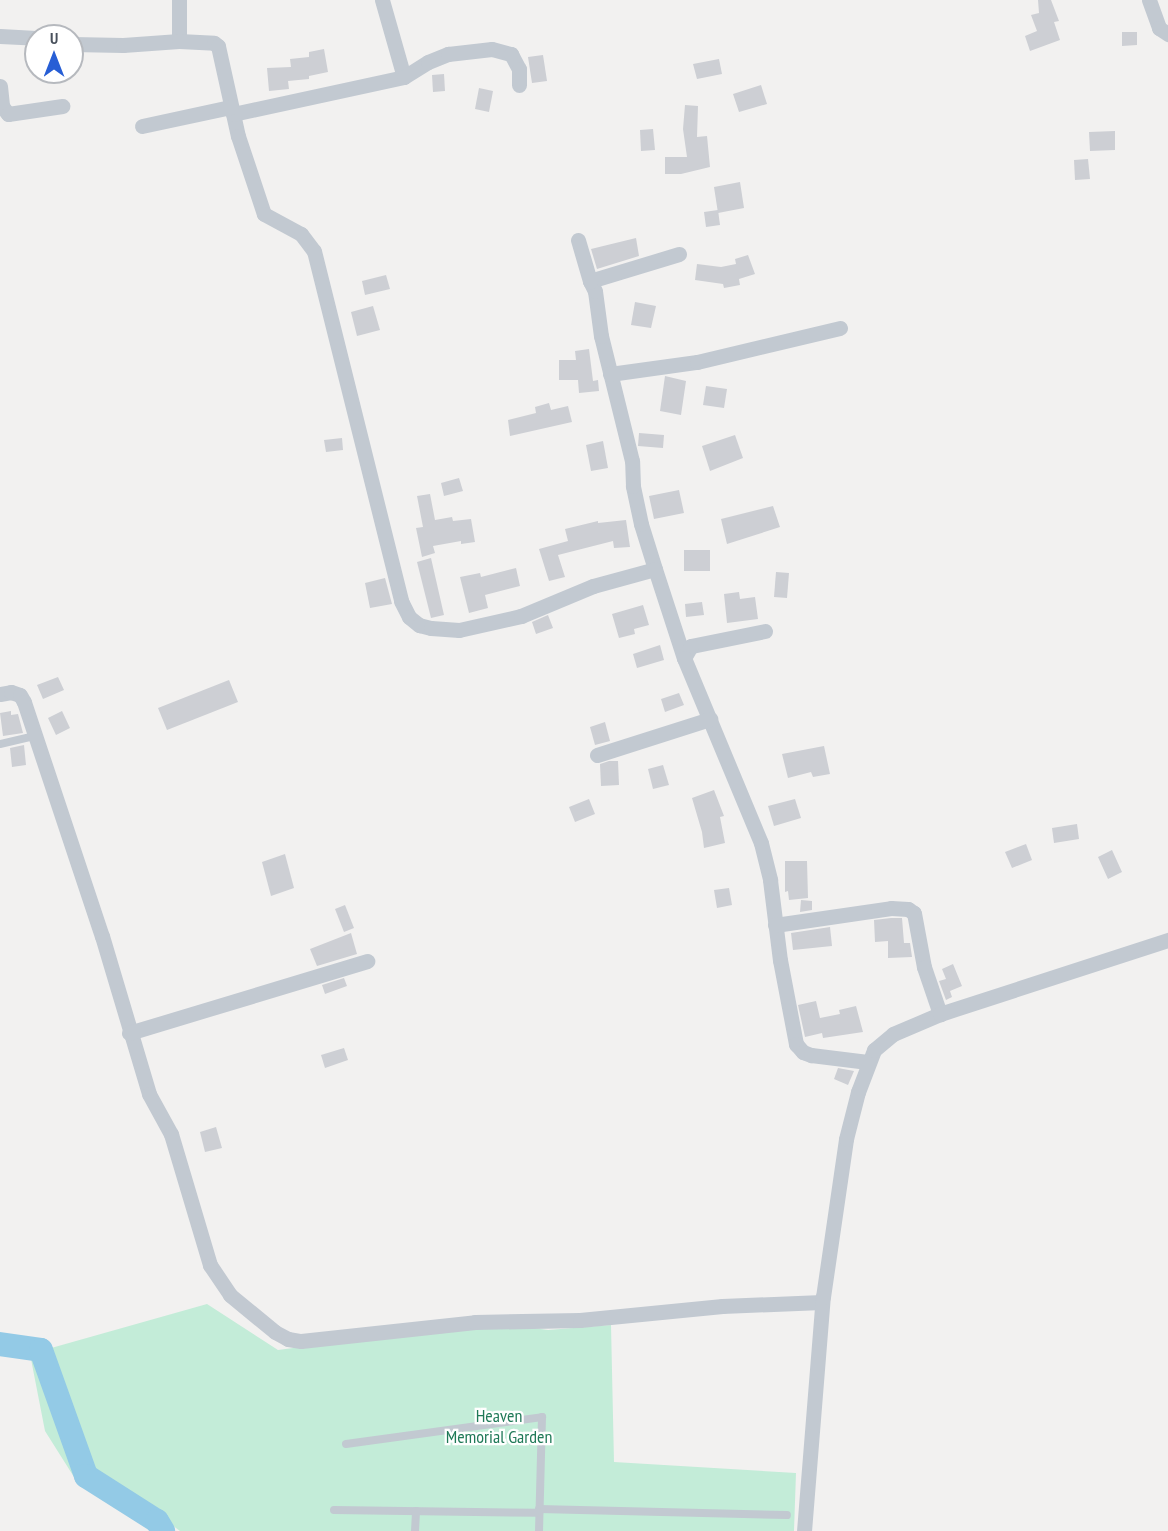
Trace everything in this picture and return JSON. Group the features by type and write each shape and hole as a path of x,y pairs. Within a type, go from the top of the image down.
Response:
{"street":[{"path":"179,0 179,41"},
{"path":"382,0 404,77"},
{"path":"1149,0 1158,28 1168,34"},
{"path":"0,36 24,37"},
{"path":"84,44 123,45 179,41 214,42 218,46 232,111 264,214 301,234 314,251 383,534 401,601 409,617 419,625 459,630 521,616 593,586 655,569"},
{"path":"142,126 232,111 404,77 428,62 448,54 501,50 511,54 519,69 519,85"},
{"path":"0,86 2,106 8,114 62,106"},
{"path":"578,240 595,291 610,374 632,461 633,486 641,524 684,658 761,843 770,880 789,1016 796,1044 803,1052 811,1055 868,1062"},
{"path":"590,281 679,254"},
{"path":"610,374 697,362 840,328"},
{"path":"684,658 691,646 765,631"},
{"path":"0,694 11,692 20,695 36,736 102,936 149,1094 171,1134 210,1266 230,1295 288,1339 334,1339 475,1322 562,1321 722,1306 822,1302"},
{"path":"597,755 710,719"},
{"path":"775,925 891,908 908,909 914,913 924,967 940,1014"},
{"path":"804,1531 822,1302 846,1139 868,1062 881,1042 906,1028 940,1014 1168,940"},
{"path":"129,1033 367,962"}],"lane":[{"path":"0,744 36,736"},
{"path":"346,1444 542,1417 539,1531"},
{"path":"334,1510 787,1515"},
{"path":"415,1531 416,1511"}],"green space":[{"name":"Heaven Memorial Garden","path":"207,1304 278,1350 491,1322 548,1330 611,1325 614,1462 796,1473 794,1531 180,1531 156,1513 74,1477 45,1431 30,1354"}],"building":[{"path":"1038,0 1051,0 1059,21 1054,22 1060,40 1030,51 1025,36 1037,31 1031,15 1039,13"},
{"path":"1122,32 1137,32 1137,45 1122,46"},
{"path":"324,49 328,72 309,76 309,79 288,81 289,89 269,91 267,68 291,67 290,59 309,57 309,52"},
{"path":"543,55 547,81 532,83 528,57"},
{"path":"719,59 722,74 697,79 693,64"},
{"path":"444,74 445,91 433,92 432,75"},
{"path":"761,85 767,104 739,112 733,94"},
{"path":"479,88 493,91 489,112 475,109"},
{"path":"685,105 698,106 697,137 707,136 710,167 681,174 665,174 665,157 687,157 683,129"},
{"path":"653,129 655,150 641,151 640,130"},
{"path":"1115,131 1115,150 1090,151 1089,132"},
{"path":"1088,159 1090,179 1075,180 1074,160"},
{"path":"740,182 744,208 718,213 714,187"},
{"path":"718,210 720,225 706,227 704,212"},
{"path":"636,238 639,256 597,269 591,249"},
{"path":"748,255 755,274 739,279 740,285 724,288 723,284 695,280 697,264 721,267 736,264 735,259"},
{"path":"386,275 390,289 365,295 362,281"},
{"path":"635,302 656,306 651,328 631,325"},
{"path":"373,306 380,330 357,336 351,312"},
{"path":"589,349 593,381 598,380 599,391 579,393 578,380 559,380 559,360 576,360 575,351"},
{"path":"665,376 686,381 681,415 660,411"},
{"path":"706,386 727,389 724,408 703,405"},
{"path":"549,403 551,410 568,406 572,422 510,436 508,420 536,413 535,407"},
{"path":"639,433 664,435 663,448 638,446"},
{"path":"735,435 743,458 710,471 702,446"},
{"path":"342,438 343,450 326,452 324,440"},
{"path":"603,441 608,468 591,471 586,445"},
{"path":"459,478 463,491 444,496 441,483"},
{"path":"679,490 684,513 654,519 649,496"},
{"path":"430,494 435,520 452,517 453,521 471,519 475,542 461,544 461,541 433,546 435,553 422,557 416,528 423,527 417,496"},
{"path":"773,506 780,527 727,544 721,519"},
{"path":"626,520 630,547 614,548 613,541 558,555 565,577 549,581 539,549 568,541 565,529 598,521 598,523"},
{"path":"684,550 710,550 710,571 684,571"},
{"path":"431,558 444,615 431,618 417,562"},
{"path":"516,568 520,586 485,595 488,608 469,613 460,577 480,573 481,577"},
{"path":"776,572 789,573 787,598 774,597"},
{"path":"385,578 392,604 370,608 365,583"},
{"path":"739,592 740,599 755,597 758,619 727,623 724,594"},
{"path":"702,602 704,615 686,617 685,604"},
{"path":"643,605 649,625 634,629 635,634 619,638 612,614"},
{"path":"548,615 553,628 536,634 532,622"},
{"path":"660,645 664,660 637,668 633,654"},
{"path":"58,677 64,690 43,699 37,685"},
{"path":"229,680 238,702 167,730 158,708"},
{"path":"679,693 684,705 665,712 661,699"},
{"path":"11,711 11,715 18,714 23,733 3,736 0,713"},
{"path":"62,711 70,728 56,735 48,718"},
{"path":"605,722 610,741 595,745 590,727"},
{"path":"24,745 26,765 12,767 10,748"},
{"path":"824,746 830,774 813,777 811,772 788,778 782,754"},
{"path":"618,761 619,785 601,786 600,764"},
{"path":"663,765 669,785 653,789 648,769"},
{"path":"714,790 724,816 720,817 725,843 704,848 692,798"},
{"path":"589,799 595,814 575,822 569,807"},
{"path":"795,799 801,818 774,826 768,806"},
{"path":"1077,824 1079,839 1054,843 1052,828"},
{"path":"1026,844 1032,860 1012,868 1005,852"},
{"path":"1112,850 1122,872 1108,879 1098,857"},
{"path":"285,854 294,888 271,896 262,862"},
{"path":"785,861 807,861 808,898 789,900 788,891 785,892"},
{"path":"729,888 732,905 717,908 714,890"},
{"path":"801,900 812,901 812,910 800,912"},
{"path":"345,905 354,928 344,932 335,909"},
{"path":"902,918 904,943 910,943 912,957 888,958 888,941 875,942 874,920"},
{"path":"830,927 832,946 793,950 791,933"},
{"path":"351,933 357,954 317,966 310,949"},
{"path":"953,964 962,986 950,991 952,997 946,1000 939,981 946,979 942,969"},
{"path":"344,978 347,986 325,994 322,985"},
{"path":"816,1001 820,1018 840,1014 839,1010 856,1006 863,1032 823,1038 822,1033 805,1037 798,1005"},
{"path":"344,1048 348,1060 325,1068 321,1055"},
{"path":"838,1068 854,1071 848,1085 834,1079"},
{"path":"216,1127 222,1148 205,1152 200,1132"}],"waterway":[{"path":"0,1344 41,1350 86,1476 157,1521 163,1531"}]}
